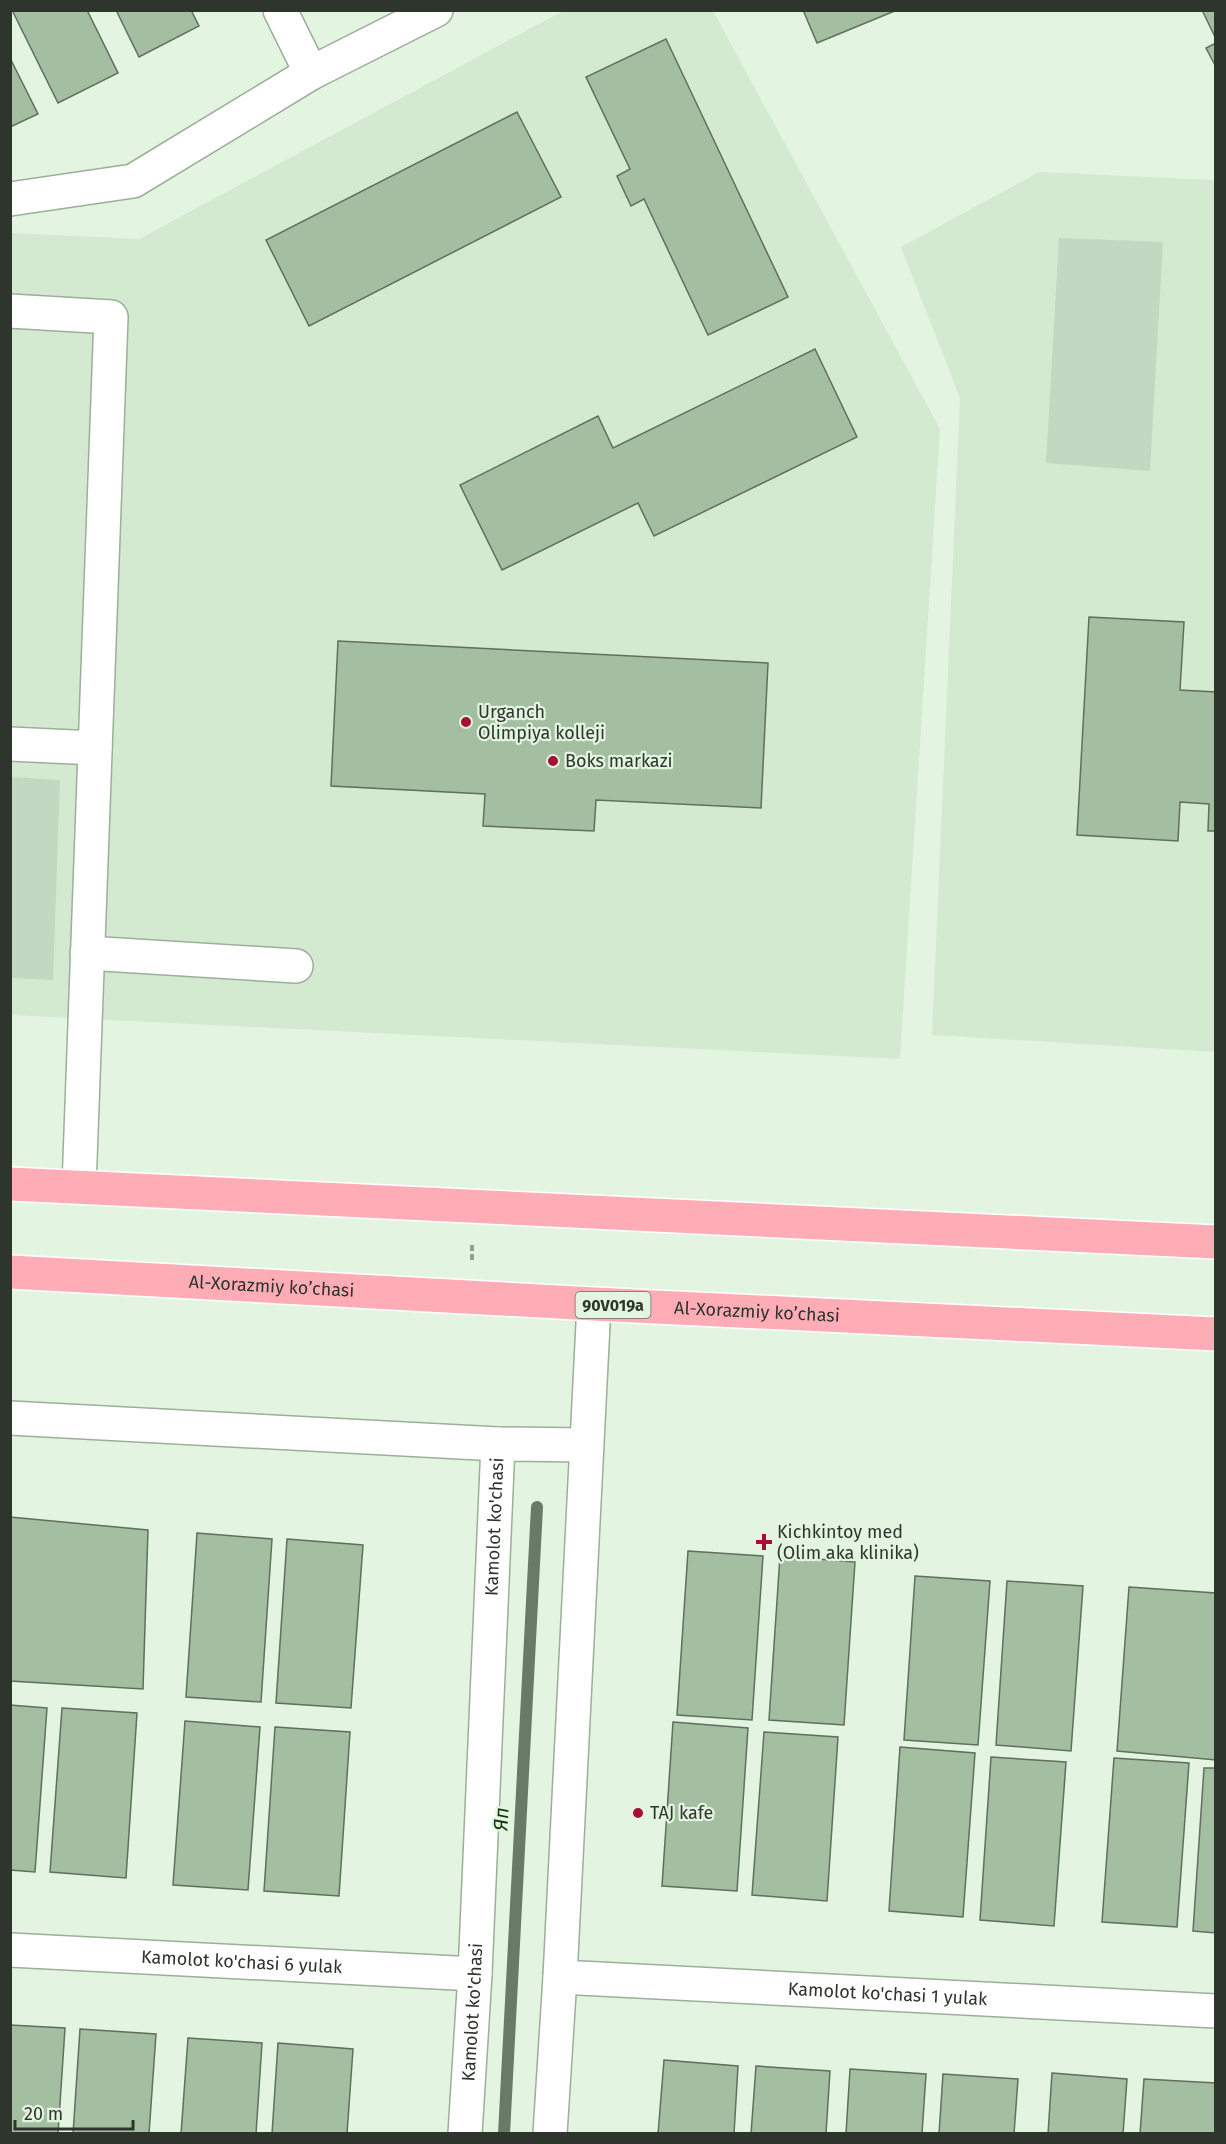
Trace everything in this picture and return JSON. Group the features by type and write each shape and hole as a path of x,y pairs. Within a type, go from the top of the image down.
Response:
{"main road":[{"path":"10,1184 1215,1242"},
{"name":"Al-Xorazmiy ko’chasi","path":"10,1272 594,1304 1215,1334"}],"street":[{"path":"280,10 311,73"},
{"path":"10,199 133,181 311,73 436,10"},
{"path":"10,311 111,317 79,1187"},
{"path":"10,744 95,748"},
{"path":"87,953 296,966"},
{"path":"550,2133 594,1304"},
{"path":"10,1418 498,1444"},
{"name":"Kamolot ko'chasi","path":"465,2133 475,1974 498,1444 586,1445"},
{"name":"Kamolot ko'chasi 6 yulak","path":"10,1950 475,1974"},
{"name":"Kamolot ko'chasi 1 yulak","path":"560,1977 1215,2011"}],"path":[{"path":"471,1268 473,1233"}],"shaded area":[{"name":"Urganch Olimpiya kolleji","path":"563,11 713,11 940,429 900,1059 11,1015 10,233 139,239"},
{"path":"1039,172 1215,180 1215,1052 932,1035 960,398 901,247"},
{"path":"1059,238 1163,242 1150,471 1046,463"},
{"path":"11,777 60,780 53,980 11,978"}],"building":[{"path":"12,10 87,10 118,73 58,103"},
{"path":"116,10 191,10 199,26 139,57"},
{"path":"803,10 897,10 817,43"},
{"path":"1202,10 1216,10 1216,39"},
{"path":"666,39 788,297 708,335 644,199 631,206 617,176 630,169 586,77"},
{"path":"1216,43 1216,67 1206,48"},
{"path":"10,58 38,114 10,127"},
{"path":"517,112 561,197 309,326 266,240"},
{"path":"815,349 857,437 654,536 638,503 502,570 460,485 598,416 613,448"},
{"path":"1089,617 1184,622 1180,690 1216,692 1216,831 1208,831 1209,804 1180,802 1178,841 1077,835"},
{"path":"338,641 768,663 761,808 596,800 594,831 483,826 485,794 331,786"},
{"path":"10,1517 148,1530 143,1689 10,1681"},
{"path":"197,1533 272,1539 261,1702 186,1697"},
{"path":"287,1539 363,1545 351,1708 276,1703"},
{"path":"688,1551 763,1556 752,1720 677,1715"},
{"path":"780,1556 855,1562 844,1725 769,1720"},
{"path":"915,1576 990,1581 978,1745 904,1740"},
{"path":"1007,1581 1083,1586 1071,1751 996,1745"},
{"path":"1129,1587 1216,1593 1216,1760 1117,1751"},
{"path":"10,1705 47,1708 35,1872 10,1870"},
{"path":"62,1708 137,1713 126,1878 50,1872"},
{"path":"185,1721 260,1727 248,1890 173,1885"},
{"path":"673,1722 748,1728 737,1891 662,1886"},
{"path":"275,1727 350,1732 339,1896 264,1891"},
{"path":"764,1732 838,1737 827,1901 752,1895"},
{"path":"900,1747 975,1753 963,1917 889,1911"},
{"path":"991,1757 1066,1762 1054,1926 980,1920"},
{"path":"1114,1758 1189,1763 1177,1927 1102,1922"},
{"path":"1204,1768 1216,1768 1216,1933 1193,1931"},
{"path":"10,2025 65,2028 58,2134 10,2134"},
{"path":"80,2029 156,2034 149,2134 73,2134"},
{"path":"188,2038 262,2043 256,2134 181,2134"},
{"path":"278,2043 353,2049 347,2134 272,2134"},
{"path":"664,2060 738,2066 734,2134 658,2134"},
{"path":"756,2066 830,2071 826,2134 751,2134"},
{"path":"850,2069 926,2074 922,2134 846,2134"},
{"path":"1052,2073 1127,2079 1123,2134 1048,2134"},
{"path":"943,2074 1018,2079 1014,2134 939,2134"},
{"path":"1144,2079 1216,2083 1215,2134 1140,2134"}],"waterway":[{"name":"Яп","path":"504,2134 537,1507"}],"place":[{"name":"Urganch Olimpiya kolleji","path":"466,722"},
{"name":"Boks markazi","path":"553,761"},
{"name":"Kichkintoy med (Olim aka klinika)","path":"764,1542"},
{"name":"TAJ kafe","path":"638,1813"}]}
